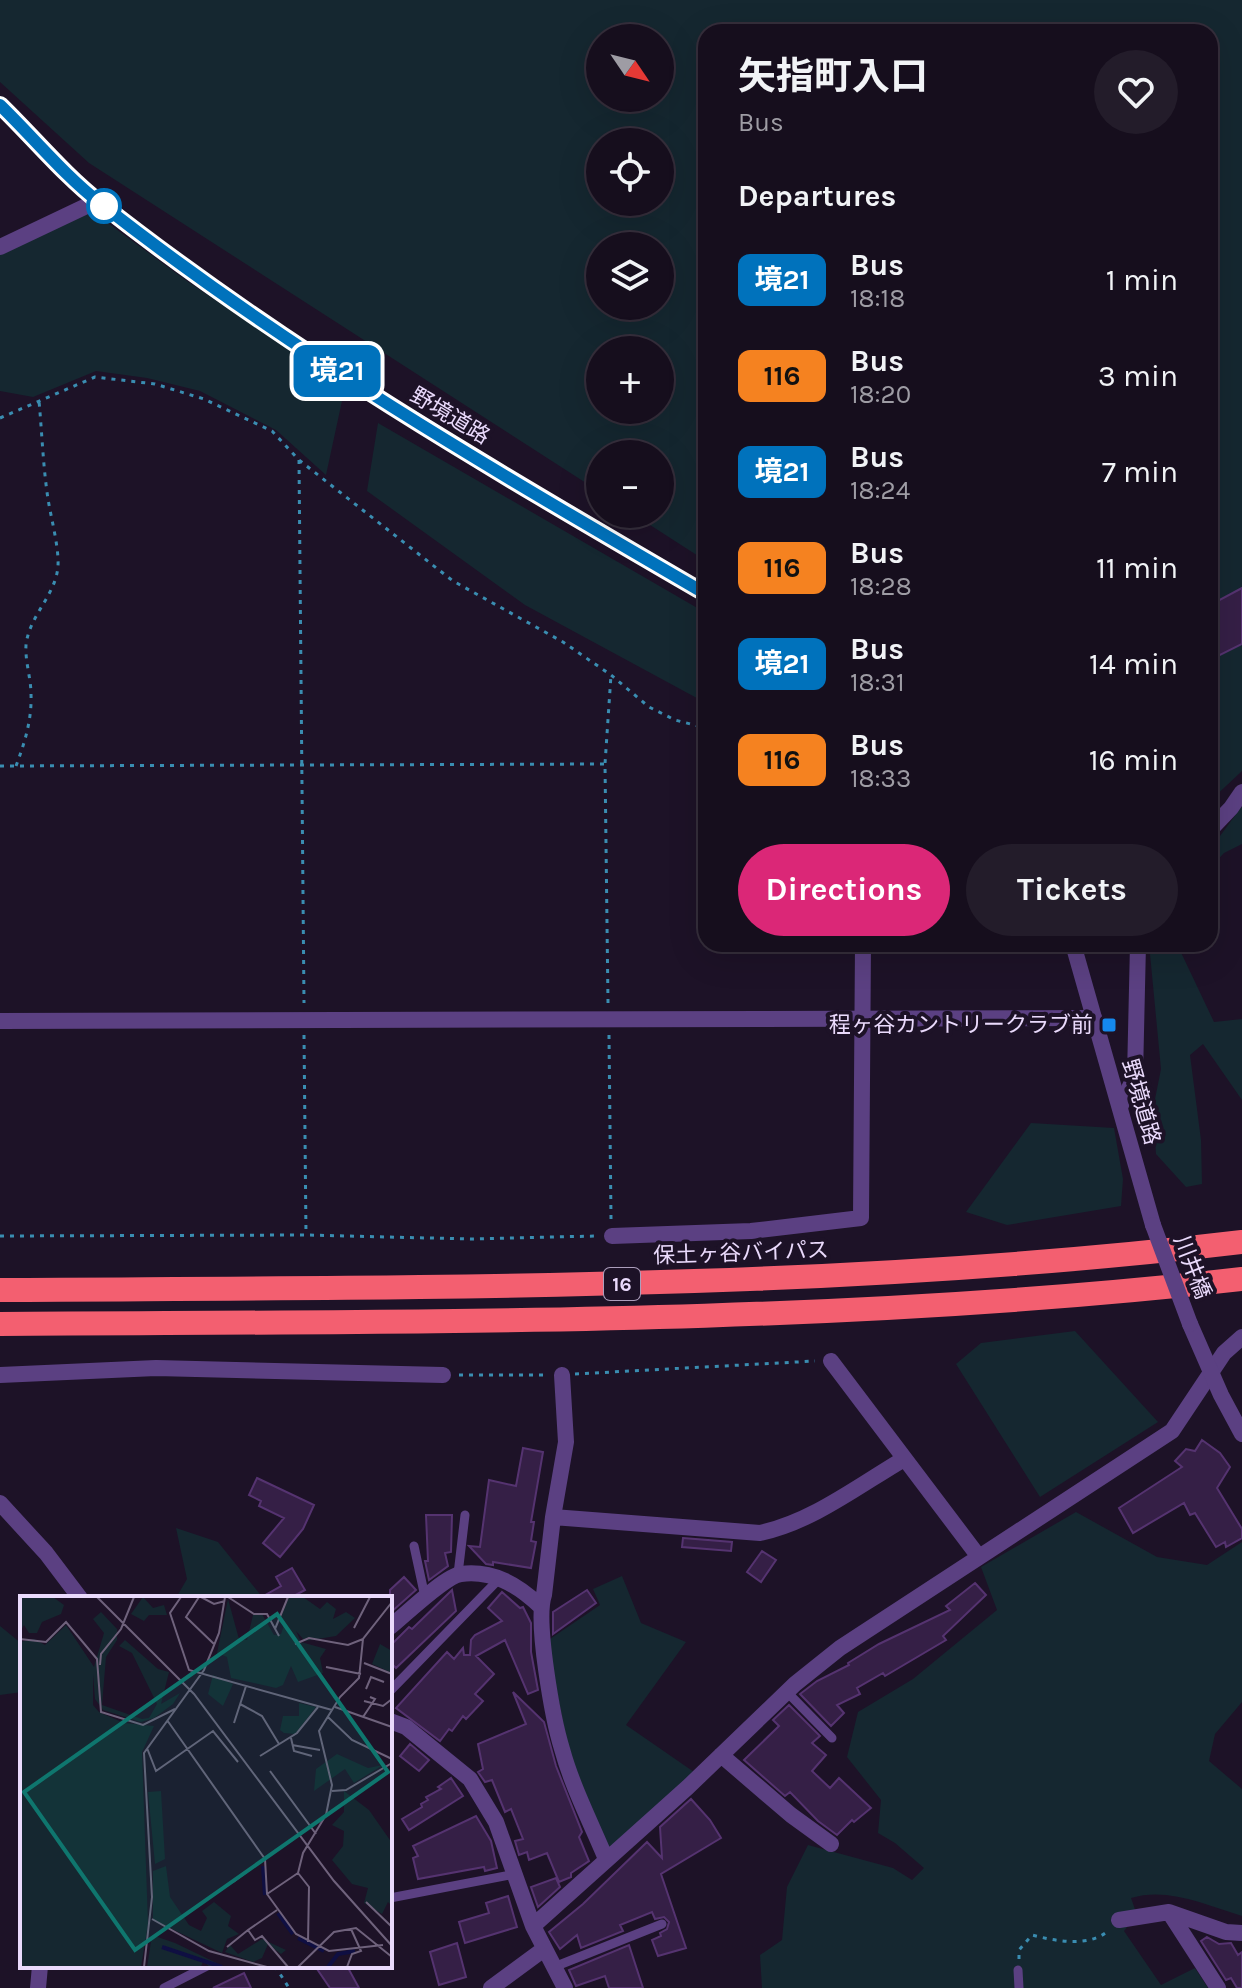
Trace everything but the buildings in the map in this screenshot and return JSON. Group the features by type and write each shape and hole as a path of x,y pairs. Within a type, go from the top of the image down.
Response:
{"highway":[{"name":"保土ヶ谷バイパス","path":"0,1290 648,1284 926,1271 1125,1256 1242,1242"},
{"name":"16","path":"0,1324 644,1319 898,1309 1144,1291 1242,1279"}],"street":[{"name":"野境道路","path":"0,105 97,201 357,385 698,589"},
{"path":"0,247 97,201"},
{"path":"1218,822 1242,792"},
{"path":"612,1236 751,1231 861,1218 863,952"},
{"name":"野境道路","path":"1075,952 1153,1225"},
{"path":"1120,1107 1135,1076 1138,952"},
{"path":"0,1021 1094,1018"},
{"name":"川井橋","path":"1153,1225 1211,1371"},
{"path":"533,1926 787,1692 840,1648 1172,1431 1224,1353 1242,1337"},
{"path":"831,1361 979,1557"},
{"path":"0,1375 156,1368 443,1375"},
{"path":"1211,1371 1242,1434"},
{"path":"562,1375 566,1442 540,1606 544,1652 562,1749 606,1859"},
{"path":"553,1517 760,1533 785,1528 805,1518 904,1459"},
{"path":"0,1503 46,1553 78,1596"},
{"path":"392,1625 458,1574 501,1577 523,1589 540,1606"},
{"path":"392,1722 406,1727 470,1779 496,1822 533,1926 565,1988"},
{"path":"721,1755 791,1815 831,1844"},
{"path":"1119,1920 1169,1912 1226,1932 1242,1933"},
{"path":"1169,1912 1218,1988"},
{"path":"491,1988 544,1949"},
{"path":"38,1988 40,1968"}],"lane":[{"path":"458,1574 465,1515"},
{"path":"414,1546 425,1597"},
{"path":"392,1689 501,1577"},
{"path":"787,1692 832,1738"},
{"path":"392,1898 515,1874"},
{"path":"554,1967 662,1924"},
{"path":"164,1988 203,1968"},
{"path":"1018,1970 1019,1988"}],"path":[{"path":"0,418 95,377 155,384 204,399 272,431 299,460 453,581 563,642 611,675 649,707 675,720 698,726"},
{"path":"16,766 30,716 31,691 26,647 29,628 52,586 58,566 39,401"},
{"path":"299,460 306,1235"},
{"path":"0,1236 306,1235 470,1239 612,1236 605,764 611,675"},
{"path":"0,766 605,764"},
{"path":"443,1375 562,1375 831,1361"},
{"path":"1018,1970 1019,1950 1032,1935 1082,1942 1102,1937 1119,1920"},
{"path":"276,1968 289,1988"}],"shaded area":[{"path":"0,0 1242,0 1242,771 1218,794 1218,24 698,24 698,556 655,528 674,528 674,440 586,440 586,483 89,163 0,82"},
{"path":"86,207 187,281 345,387 326,475 276,430 200,391 147,378 96,371 33,397 0,391 0,247"},
{"path":"378,423 698,608 698,699 525,605 367,491"},
{"path":"1242,806 1242,844 1218,859 1220,836"},
{"path":"1181,952 1214,1022 1242,1019 1242,1100 1203,1044 1190,1055 1201,1140 1202,1184 1186,1187 1156,1154 1153,1109 1161,1069 1150,954"},
{"path":"1031,1123 1114,1128 1123,1179 1121,1206 1007,1225 966,1212"},
{"path":"1075,1331 1158,1422 1040,1497 956,1364 981,1343"},
{"path":"1076,1512 1157,1557 1207,1565 1242,1542 1242,1702 1215,1734 1209,1761 1242,1789 1242,1916 1187,1899 1145,1895 1131,1898 1137,1915 1124,1931 1161,1985 1195,1968 1208,1988 762,1988 760,1955 782,1940 787,1887 808,1845 893,1868 912,1880 924,1868 878,1833 881,1800 847,1757 858,1712 913,1679 997,1610 981,1567"},
{"path":"176,1528 218,1542 261,1596 177,1596 187,1579"},
{"path":"622,1576 641,1623 686,1642 626,1725 694,1772 609,1851 569,1753 547,1641 600,1605 593,1589"},
{"path":"0,1626 20,1642 20,1692 0,1695"}],"bus line":[{"name":"境21","path":"0,105 97,201 357,385 698,589"}],"place":[{"name":"程ヶ谷カントリークラブ前","path":"1109,1025"}]}
